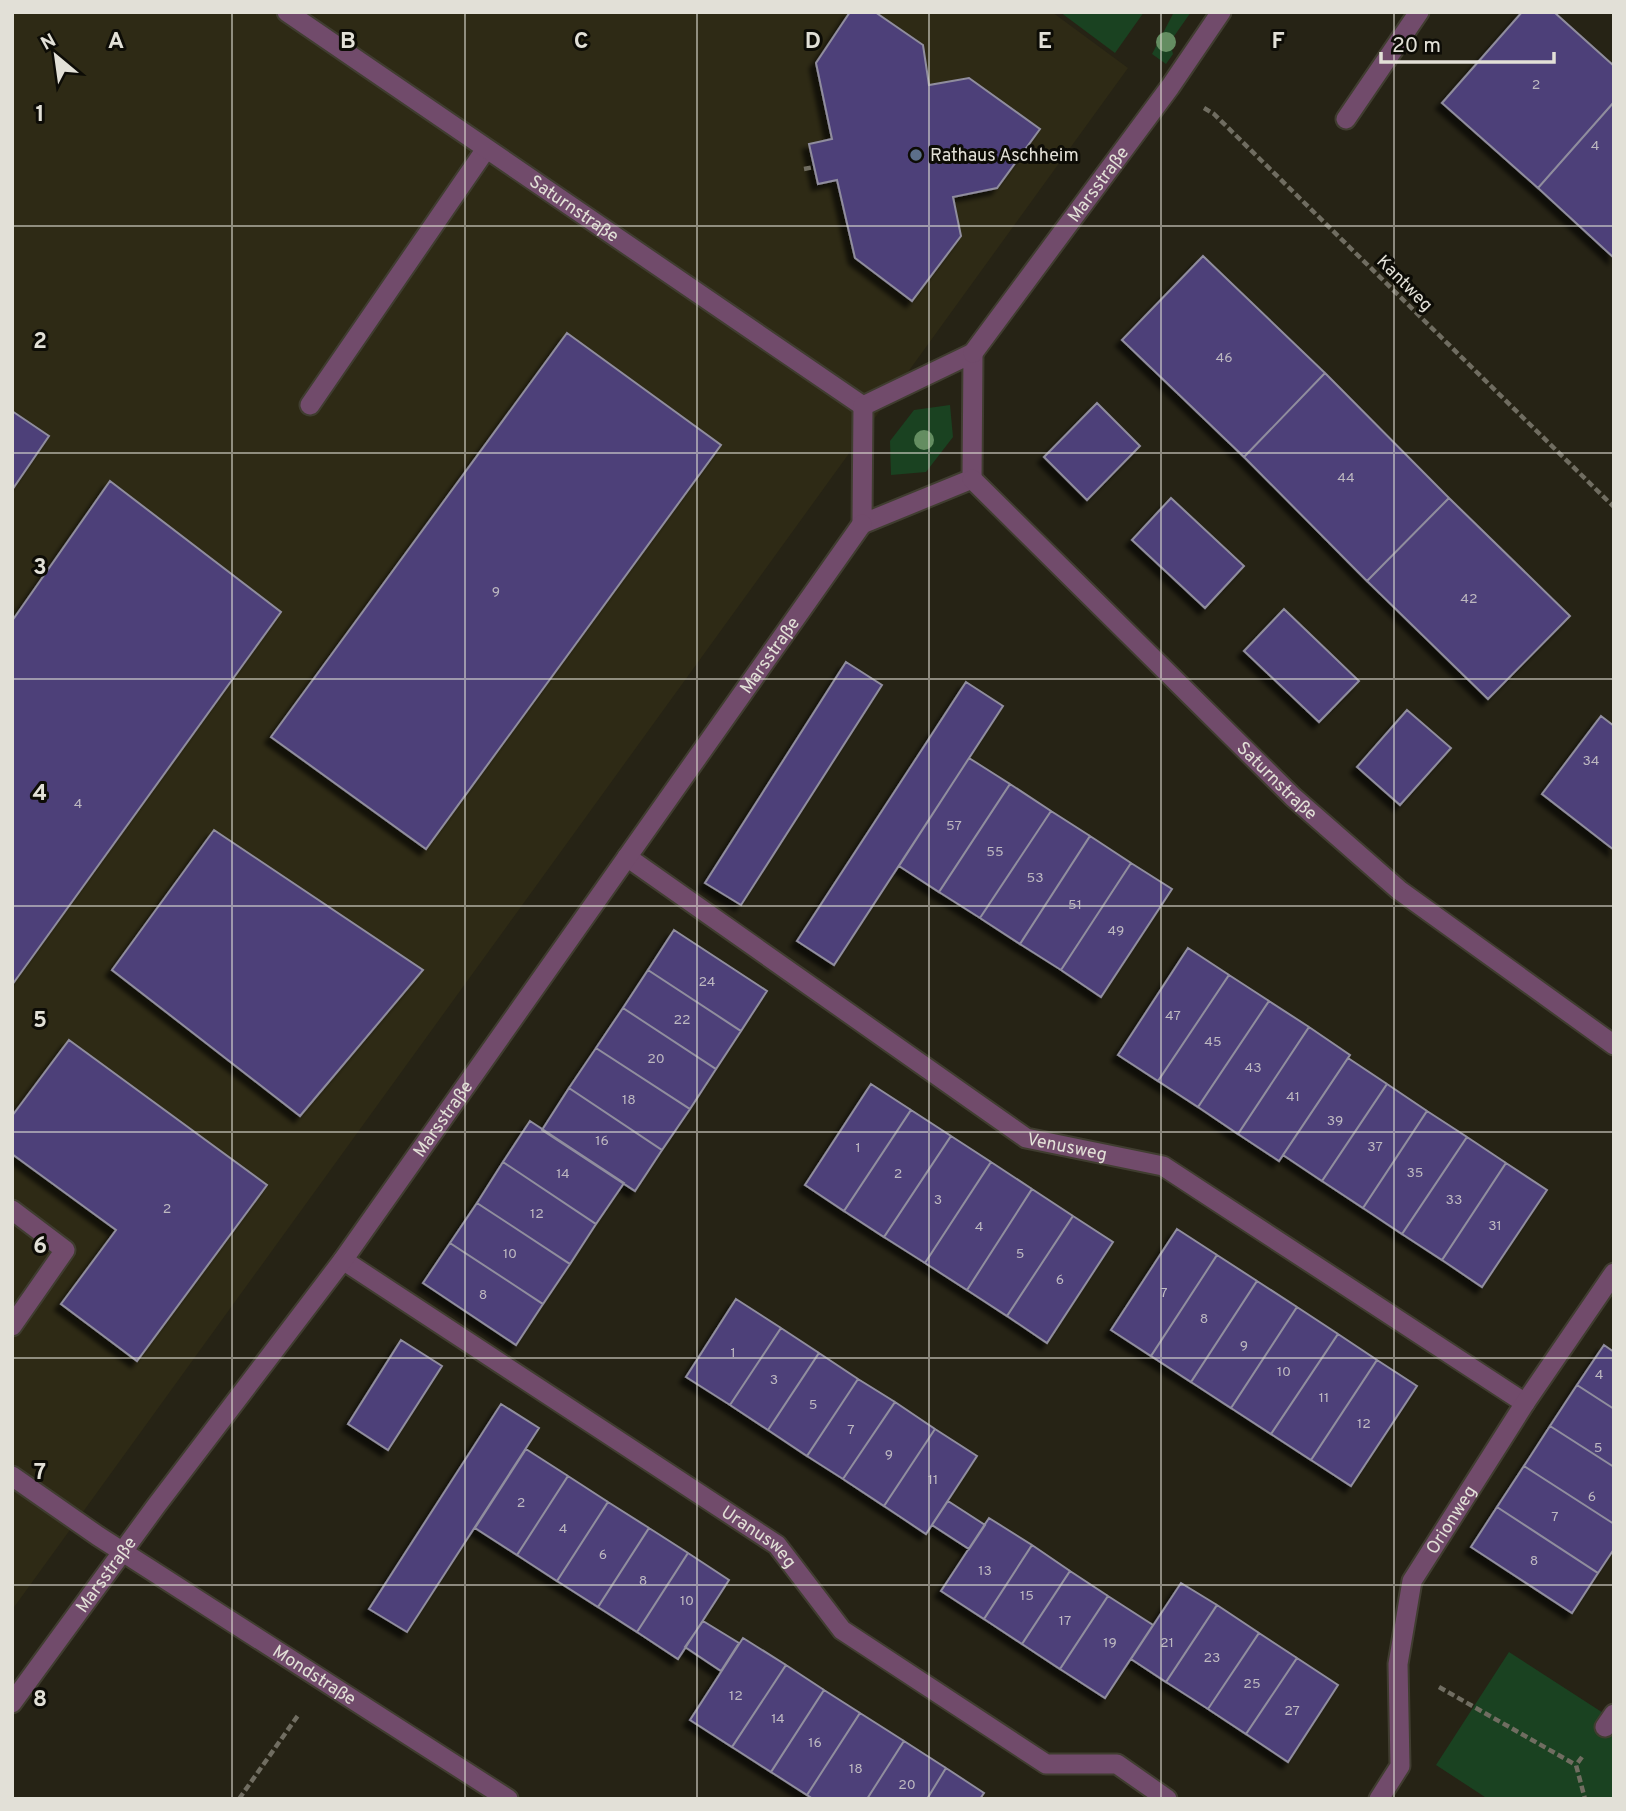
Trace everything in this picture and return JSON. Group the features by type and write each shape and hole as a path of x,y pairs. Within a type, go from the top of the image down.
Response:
{"street":[{"name":"Saturnstraße","path":"287,12 863,406"},
{"name":"Marsstraße","path":"863,406 973,353 1170,87 1221,12"},
{"path":"1346,119 1419,12"},
{"path":"310,405 486,149"},
{"path":"863,406 862,524 972,479 973,353"},
{"name":"Saturnstraße","path":"972,479 1303,805 1399,890 1614,1045"},
{"name":"Marsstraße","path":"12,1703 122,1552 343,1260 862,524"},
{"name":"Venusweg","path":"627,857 1026,1138 1163,1166 1525,1403"},
{"path":"12,1210 65,1250 12,1326"},
{"name":"Uranusweg","path":"343,1260 777,1545 842,1630 1046,1764 1117,1764 1167,1799"},
{"name":"Orionweg","path":"1379,1799 1400,1766 1398,1664 1412,1581 1525,1403 1614,1273"},
{"name":"Mondstraße","path":"12,1476 122,1552 508,1799"}],"path":[{"name":"Kantweg","path":"1170,87 1214,114 1614,507"},
{"path":"804,169 814,167"},
{"path":"1398,1664 1576,1765"},
{"path":"239,1799 323,1680"}],"shaded area":[{"path":"12,12 1052,12 1128,68 12,1610"}],"green space":[{"path":"1060,12 1144,12 1115,53"},
{"path":"1174,12 1191,12 1170,42 1173,54 1166,64 1152,54"},
{"path":"950,405 953,437 926,472 891,475 890,441 914,410"},
{"path":"1509,1652 1614,1720 1614,1799 1488,1799 1436,1765"}],"building":[{"name":"Rathaus Aschheim","path":"850,12 875,12 923,45 929,85 969,78 1040,129 997,188 953,197 961,236 912,301 855,258 837,180 818,184 809,144 832,139 816,63"},
{"path":"1522,12 1554,12 1614,66 1614,102 1538,188 1442,103"},
{"path":"1614,102 1614,258 1538,188"},
{"path":"1203,256 1325,373 1244,457 1122,340"},
{"path":"567,333 721,445 426,849 271,737"},
{"path":"1325,373 1449,498 1367,581 1244,457"},
{"path":"1097,403 1140,446 1087,500 1044,457"},
{"path":"12,411 49,436 12,490"},
{"path":"110,481 281,612 12,985 12,621"},
{"path":"1171,498 1244,566 1205,608 1132,540"},
{"path":"1449,498 1570,616 1488,699 1367,581"},
{"path":"1284,609 1359,681 1319,722 1244,651"},
{"path":"846,662 882,685 741,905 705,883"},
{"path":"966,682 1003,706 834,965 797,941"},
{"path":"1407,710 1451,748 1400,805 1357,767"},
{"path":"1601,716 1614,726 1614,850 1542,794"},
{"path":"969,758 1010,784 939,892 899,866"},
{"path":"1010,784 1051,811 980,918 939,892"},
{"path":"1051,811 1090,836 1020,944 980,918"},
{"path":"214,830 423,970 300,1116 112,970"},
{"path":"1090,836 1131,863 1061,970 1020,944"},
{"path":"1131,863 1172,889 1101,997 1061,970"},
{"path":"674,930 767,991 741,1031 648,970"},
{"path":"1188,948 1229,975 1158,1081 1118,1055"},
{"path":"648,970 741,1031 716,1069 623,1008"},
{"path":"1229,975 1269,1001 1198,1107 1158,1081"},
{"path":"1269,1001 1309,1027 1238,1134 1198,1107"},
{"path":"623,1008 716,1069 690,1109 596,1048"},
{"path":"1309,1027 1350,1055 1279,1161 1238,1134"},
{"path":"69,1040 267,1185 137,1361 61,1304 116,1230 12,1154 12,1116"},
{"path":"596,1048 690,1109 662,1150 569,1088"},
{"path":"1348,1058 1387,1084 1322,1181 1283,1155"},
{"path":"871,1084 911,1110 844,1211 805,1185"},
{"path":"1387,1084 1427,1111 1363,1208 1322,1181"},
{"path":"569,1088 662,1150 635,1191 542,1130"},
{"path":"911,1110 951,1136 884,1237 844,1211"},
{"path":"1427,1111 1467,1137 1402,1234 1363,1208"},
{"path":"530,1121 624,1183 596,1224 503,1162"},
{"path":"951,1136 991,1162 925,1263 884,1237"},
{"path":"1467,1137 1506,1163 1442,1260 1402,1234"},
{"path":"503,1162 596,1224 570,1264 477,1203"},
{"path":"991,1162 1032,1189 967,1290 925,1263"},
{"path":"1506,1163 1547,1190 1482,1287 1442,1260"},
{"path":"1032,1189 1073,1216 1007,1316 967,1290"},
{"path":"477,1203 570,1264 543,1304 450,1243"},
{"path":"1073,1216 1113,1242 1047,1343 1007,1316"},
{"path":"1177,1229 1217,1255 1151,1356 1111,1330"},
{"path":"450,1243 543,1304 516,1345 423,1283"},
{"path":"1217,1255 1257,1281 1191,1382 1151,1356"},
{"path":"1257,1281 1297,1307 1231,1408 1191,1382"},
{"path":"736,1299 781,1328 730,1405 686,1377"},
{"path":"1297,1307 1338,1334 1271,1434 1231,1408"},
{"path":"781,1328 819,1353 768,1430 730,1405"},
{"path":"1338,1334 1377,1360 1311,1460 1271,1434"},
{"path":"401,1340 442,1366 388,1450 348,1424"},
{"path":"1604,1345 1614,1352 1614,1409 1577,1385"},
{"path":"819,1353 858,1379 807,1456 768,1430"},
{"path":"1377,1360 1417,1386 1351,1486 1311,1460"},
{"path":"858,1379 895,1402 843,1479 807,1456"},
{"path":"1577,1385 1614,1409 1614,1467 1550,1426"},
{"path":"895,1402 935,1429 884,1506 843,1479"},
{"path":"501,1404 539,1428 407,1632 369,1609"},
{"path":"1550,1426 1614,1467 1614,1524 1524,1466"},
{"path":"935,1429 977,1456 926,1534 884,1506"},
{"path":"526,1449 568,1476 517,1555 475,1528"},
{"path":"1524,1466 1614,1524 1614,1549 1598,1573 1497,1507"},
{"path":"568,1476 608,1502 557,1581 517,1555"},
{"path":"948,1501 985,1525 969,1549 932,1525"},
{"path":"608,1502 649,1528 598,1607 557,1581"},
{"path":"1497,1507 1598,1573 1572,1613 1471,1547"},
{"path":"989,1518 1032,1545 984,1619 941,1591"},
{"path":"649,1528 688,1553 637,1632 598,1607"},
{"path":"1032,1545 1070,1571 1022,1644 984,1619"},
{"path":"688,1553 729,1580 678,1659 637,1632"},
{"path":"1070,1571 1108,1596 1060,1669 1022,1644"},
{"path":"1181,1583 1217,1605 1166,1682 1131,1659"},
{"path":"1108,1596 1153,1625 1105,1698 1060,1669"},
{"path":"1217,1605 1259,1633 1208,1709 1166,1682"},
{"path":"703,1621 739,1643 721,1671 685,1647"},
{"path":"1259,1633 1297,1658 1246,1734 1208,1709"},
{"path":"743,1638 786,1665 732,1747 690,1720"},
{"path":"1297,1658 1338,1685 1288,1762 1246,1734"},
{"path":"786,1665 824,1690 771,1772 732,1747"},
{"path":"824,1690 860,1713 807,1795 771,1772"},
{"path":"860,1713 904,1741 867,1799 813,1799 807,1795"},
{"path":"904,1741 946,1768 927,1799 867,1799"},
{"path":"946,1768 984,1793 980,1799 927,1799"}],"place":[{"name":"Rathaus Aschheim","path":"916,155"}]}
